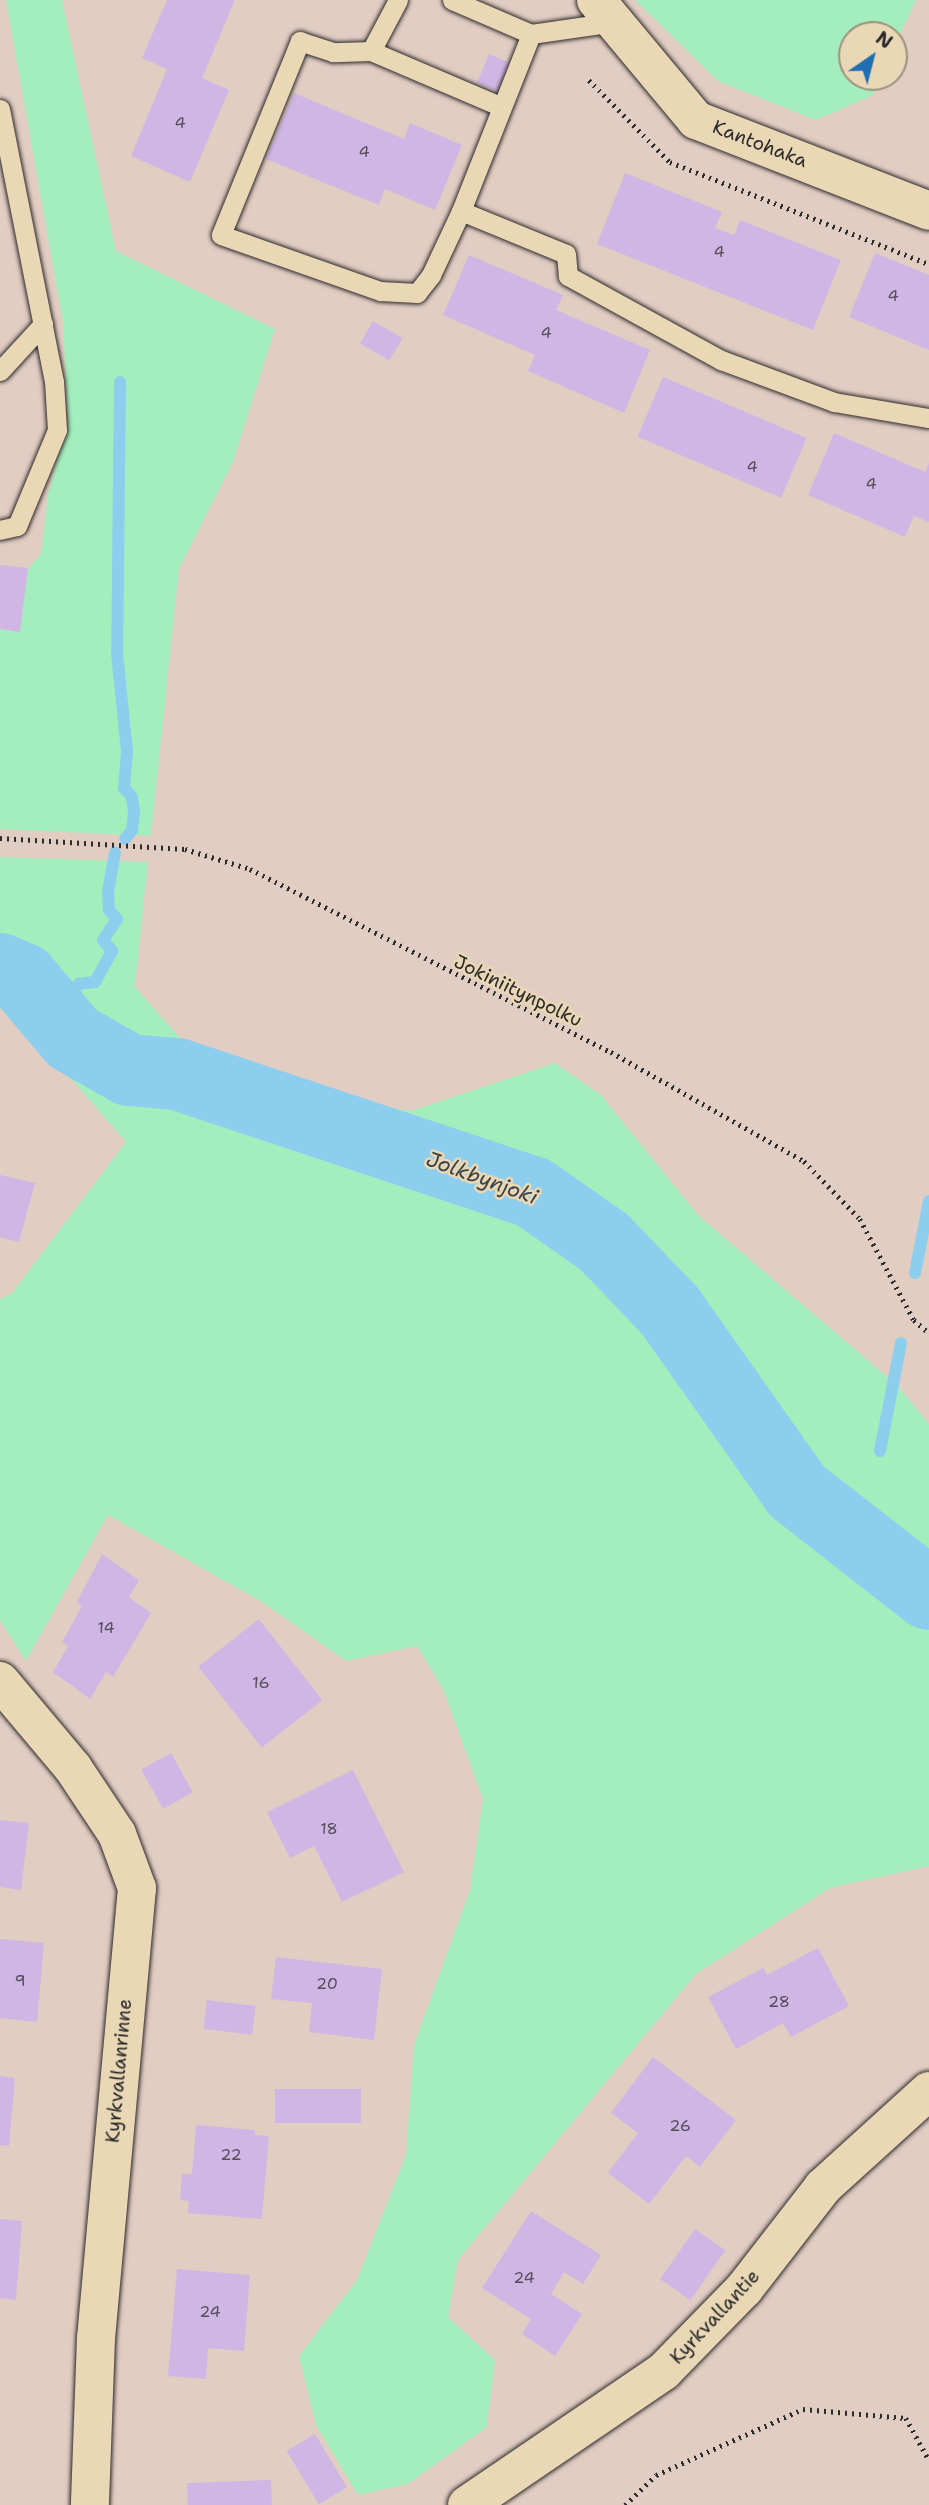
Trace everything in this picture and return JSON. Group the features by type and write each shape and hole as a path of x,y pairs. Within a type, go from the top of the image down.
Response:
{"street":[{"name":"Kantohaka","path":"605,11 696,120 929,211"},
{"name":"Kyrkvallanrinne","path":"0,1681 73,1768 117,1834 137,1888 96,2338 90,2505"},
{"name":"Kyrkvallantie","path":"467,2505 664,2371 744,2289 823,2187 929,2091"}],"lane":[{"path":"371,51 398,0"},
{"path":"452,0 531,34 605,11"},
{"path":"502,107 371,51 333,52 300,41 221,235 380,291 417,293 431,275 461,211 531,34"},
{"path":"0,110 7,166 43,324 57,430 18,526 0,530"},
{"path":"461,211 566,254 568,276 721,360 834,402 929,418"},
{"path":"0,371 43,324"}],"path":[{"name":"Jokiniitynpolku","path":"0,838 185,849 250,869 611,1052 804,1161 860,1219 914,1320 929,1333"},
{"path":"625,2505 656,2475 803,2409 906,2418 929,2460"}],"green space":[{"path":"6,0 62,0 116,251 275,329 233,462 179,569 151,836 0,829 0,629 19,632 28,568 41,554 48,494 68,424 63,322"},
{"path":"635,0 916,0 906,21 838,21 838,91 875,91 873,95 816,120 718,81"},
{"path":"0,857 148,862 135,987 203,1064 315,1095 411,1111 555,1063 601,1095 699,1216 898,1386 929,1424 929,1866 830,1888 696,1974 458,2260 448,2317 495,2360 487,2427 408,2484 358,2495 316,2425 299,2356 357,2280 406,2155 414,2045 470,1890 483,1799 443,1689 417,1646 346,1661 262,1602 108,1515 26,1661 0,1620 0,1299 12,1293 126,1142 0,997"}],"building":[{"path":"167,0 235,0 202,78 229,90 190,182 131,156 167,69 142,58"},
{"path":"489,54 510,63 498,92 477,83"},
{"path":"294,93 404,139 410,123 462,145 435,210 385,189 379,205 266,159"},
{"path":"625,173 722,212 715,228 734,235 740,220 841,260 813,330 597,244"},
{"path":"875,253 929,275 929,350 849,317"},
{"path":"469,255 563,295 556,310 650,350 624,413 528,371 535,355 443,315"},
{"path":"373,321 402,338 389,361 360,344"},
{"path":"663,377 807,438 781,498 638,437"},
{"path":"834,433 925,472 929,463 929,522 914,516 905,537 808,495"},
{"path":"0,565 28,568 20,632 0,629"},
{"path":"0,1175 35,1183 19,1242 0,1237"},
{"path":"102,1554 139,1580 129,1597 151,1613 113,1677 106,1672 90,1699 53,1672 68,1646 62,1642 82,1606 77,1602"},
{"path":"259,1619 322,1700 262,1748 198,1666"},
{"path":"171,1753 193,1792 163,1809 141,1769"},
{"path":"353,1770 404,1872 342,1902 314,1846 290,1858 267,1812"},
{"path":"0,1820 29,1823 21,1890 0,1887"},
{"path":"0,1939 44,1943 37,2022 0,2018"},
{"path":"818,1948 849,2006 791,2037 783,2023 736,2049 708,1997 763,1968 767,1975"},
{"path":"276,1957 382,1969 374,2040 309,2032 312,2003 271,1999"},
{"path":"207,2000 256,2006 252,2035 203,2029"},
{"path":"653,2057 736,2120 700,2167 686,2156 649,2204 608,2173 638,2133 611,2113"},
{"path":"0,2076 15,2078 9,2146 0,2145"},
{"path":"275,2089 361,2089 361,2123 275,2123"},
{"path":"196,2125 255,2130 255,2135 269,2136 262,2219 188,2213 189,2201 180,2200 182,2174 192,2174"},
{"path":"531,2211 601,2255 583,2284 564,2272 551,2294 582,2314 555,2356 522,2334 531,2319 482,2288"},
{"path":"0,2219 22,2221 16,2300 0,2298"},
{"path":"695,2229 725,2250 690,2300 660,2279"},
{"path":"177,2269 250,2275 244,2351 208,2348 206,2379 168,2376"},
{"path":"315,2434 347,2487 319,2504 287,2451"},
{"path":"271,2480 272,2505 188,2505 187,2483"}],"waterway":[{"path":"120,382 117,653 127,752 124,788 132,797 134,812 132,830 125,839"},
{"path":"54,1021 79,984 95,982 112,951 103,940 117,919 109,910 108,892 115,853"},
{"name":"Jolkbynjoki","path":"0,969 23,979 73,1038 129,1070 177,1074 534,1193 604,1242 670,1311 797,1491 929,1594"},
{"path":"915,1273 929,1201"},
{"path":"880,1451 901,1343"}]}
